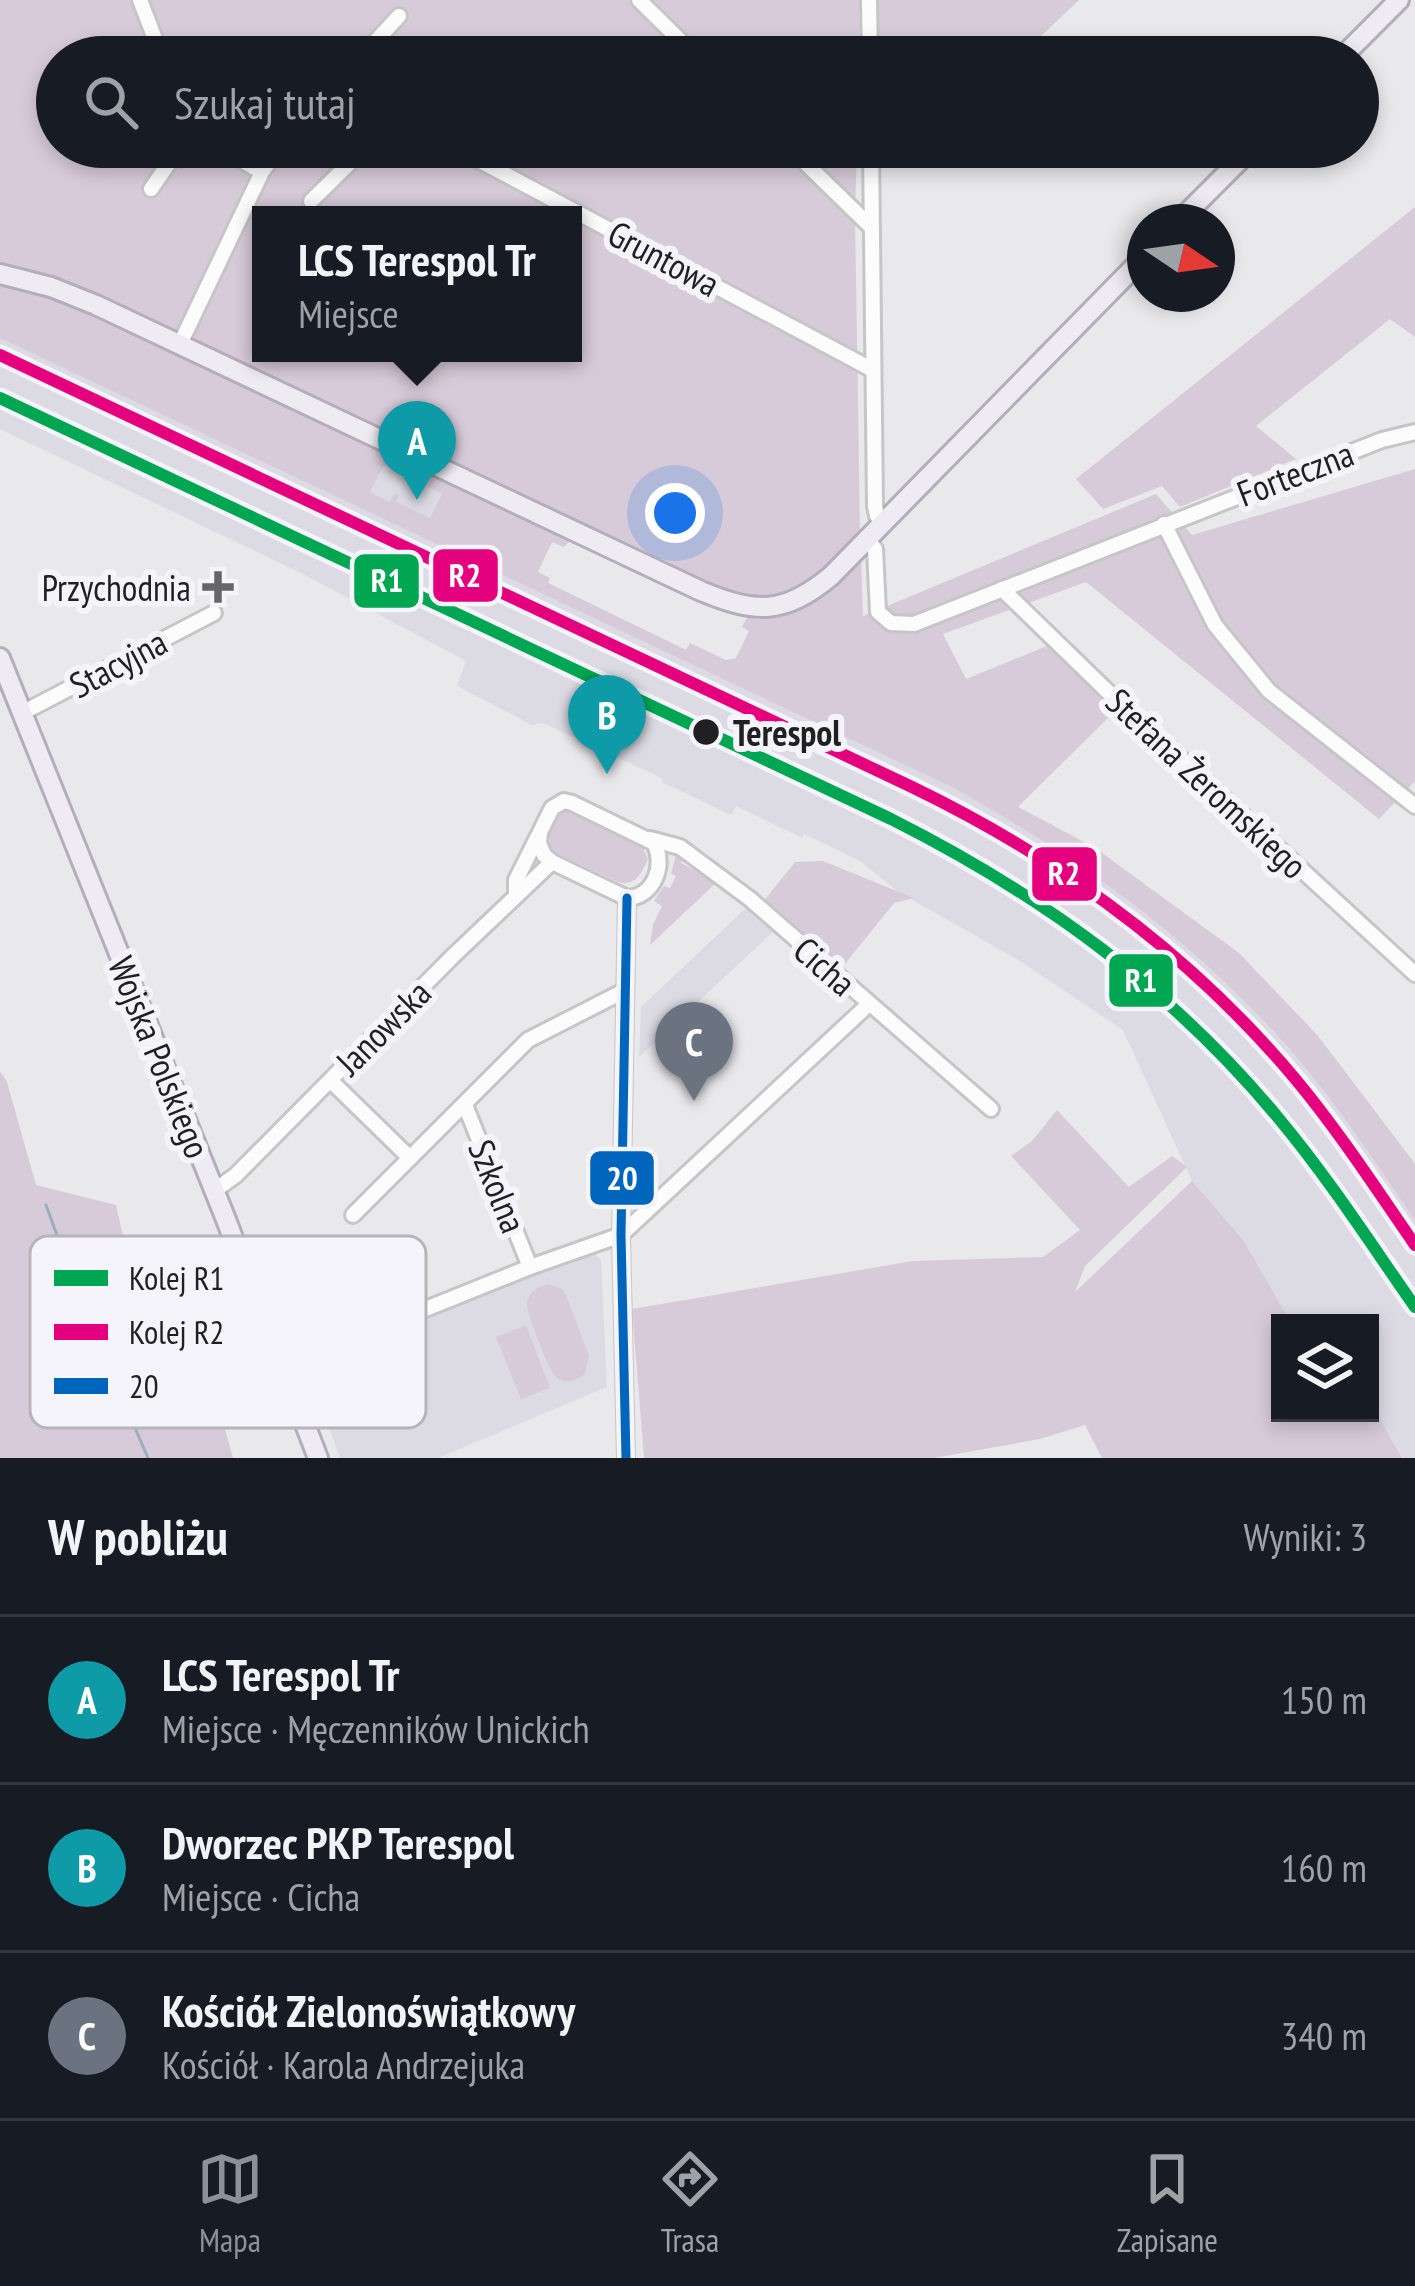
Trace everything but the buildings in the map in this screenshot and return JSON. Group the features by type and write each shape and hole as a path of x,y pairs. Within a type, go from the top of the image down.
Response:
{"main road":[{"path":"1363,36 1399,0"},
{"path":"1196,204 1232,168"},
{"path":"0,274 66,292 727,603 767,608 800,599 831,576 1127,274"},
{"name":"Wojska Polskiego","path":"0,658 232,1236"},
{"name":"Wojska Polskiego","path":"308,1428 319,1458"}],"street":[{"path":"140,0 155,36"},
{"path":"639,0 676,36"},
{"path":"869,0 870,36"},
{"path":"380,36 399,16"},
{"path":"151,190 166,168"},
{"path":"255,168 262,172"},
{"path":"180,344 265,168"},
{"path":"311,201 345,168"},
{"name":"Gruntowa","path":"493,168 565,206"},
{"path":"811,168 871,227"},
{"path":"871,168 875,506 882,523"},
{"name":"Gruntowa","path":"582,215 873,370"},
{"name":"Forteczna","path":"863,542 875,549 878,612 891,623 914,624 1382,440 1415,432"},
{"path":"1170,522 1214,625 1269,692 1415,806"},
{"name":"Stefana Żeromskiego","path":"1002,589 1415,974"},
{"name":"Stacyjna","path":"22,712 214,613"},
{"name":"Cicha","path":"540,832 552,808 564,801 680,848 750,899 991,1108"},
{"path":"540,832 541,849 552,862 627,898 644,894 658,869 659,852 650,839"},
{"path":"515,895 517,877 540,832"},
{"name":"Janowska","path":"214,1191 236,1175 552,862"},
{"path":"626,1458 621,1235 627,898"},
{"path":"353,1214 528,1040 624,991"},
{"path":"426,1309 621,1235 869,1004"},
{"path":"331,1081 410,1158"},
{"name":"Szkolna","path":"465,1105 530,1267"}],"shaded area":[{"path":"0,0 860,0 859,36 36,36 36,168 856,168 860,534 827,571 785,598 740,599 0,267"},
{"path":"878,0 1079,0 1041,36 878,36"},
{"path":"1415,207 1415,337 1390,319 1256,426 1296,459 1180,507 1162,486 1103,509 1076,479"},
{"path":"0,284 95,315 397,457 393,465 383,466 370,492 389,502 395,493 399,495 396,502 430,518 442,494 405,475 404,461 571,540 564,547 552,542 538,572 550,578 548,583 686,650 690,643 726,660 736,658 749,631 742,627 747,618 797,611 824,593 861,557 863,616 1156,494 1192,535 1415,469 1415,781 1379,819 1086,582 943,634 966,679 1052,644 1118,708 1018,807 1095,848 1239,953 1318,1036 1415,1164 1415,1220 1350,1126 1278,1036 1204,963 1084,868 952,787 0,338"},
{"path":"0,324 379,454 455,490 438,530 686,650 690,643 726,660 739,658 1095,848 1239,953 1318,1036 1415,1164 1415,1458 1402,1458 1379,1417 1379,1314 1286,1314 1244,1241 1192,1181 1123,1030 1020,961 900,893 860,861 736,806 731,815 543,723 532,725 457,686 466,661 301,573 0,429"},
{"path":"564,810 641,844 648,859 638,877 620,883 552,851 545,842 546,833 555,814"},
{"path":"676,854 689,864 681,863 717,882 650,945 662,906 654,901 676,876 671,874"},
{"path":"823,861 914,898 894,903 836,975 759,907 795,862"},
{"path":"747,907 775,930 639,1057 641,1007"},
{"path":"0,1071 36,1185 116,1205 123,1236 30,1236 30,1428 225,1428 233,1458 0,1458"},
{"path":"1057,1110 1129,1187 1172,1156 1187,1167 1085,1266 1075,1292 1192,1181 1244,1241 1286,1314 1271,1314 1271,1422 1379,1422 1379,1417 1402,1458 1102,1458 1085,1425 1040,1439 934,1458 644,1458 632,1309 913,1261 1043,1257 1080,1230 1011,1156 1032,1141"},
{"path":"591,1252 601,1259 607,1387 438,1458 340,1458 329,1428 426,1428 426,1318"},
{"path":"548,1284 566,1295 589,1356 585,1374 571,1381 553,1373 528,1309 532,1293"},
{"path":"526,1325 550,1388 521,1399 496,1337"}],"waterway":[{"path":"46,1205 57,1236"},
{"path":"135,1428 148,1458"}],"railway":[{"path":"0,355 912,787 1019,845 1168,951 1256,1035 1328,1121 1415,1245"},
{"path":"0,390 895,812 1009,877 1162,989 1254,1078 1313,1148 1415,1293"}],"rail line":[{"name":"R2","path":"0,355 912,787 1019,845 1168,951 1256,1035 1328,1121 1415,1245"},
{"name":"R1","path":"0,398 891,819 1052,913 1149,987 1238,1073 1316,1165 1415,1307"}],"transit line":[{"name":"20","path":"626,1458 621,1235 627,898"}],"place":[{"name":"LCS Terespol Tr","path":"417,500"},
{"name":"Przychodnia","path":"218,587"},
{"name":"Terespol","path":"706,732"},
{"name":"Dworzec PKP Terespol","path":"607,774"},
{"name":"Kościół Zielonoświątkowy","path":"694,1101"}]}
